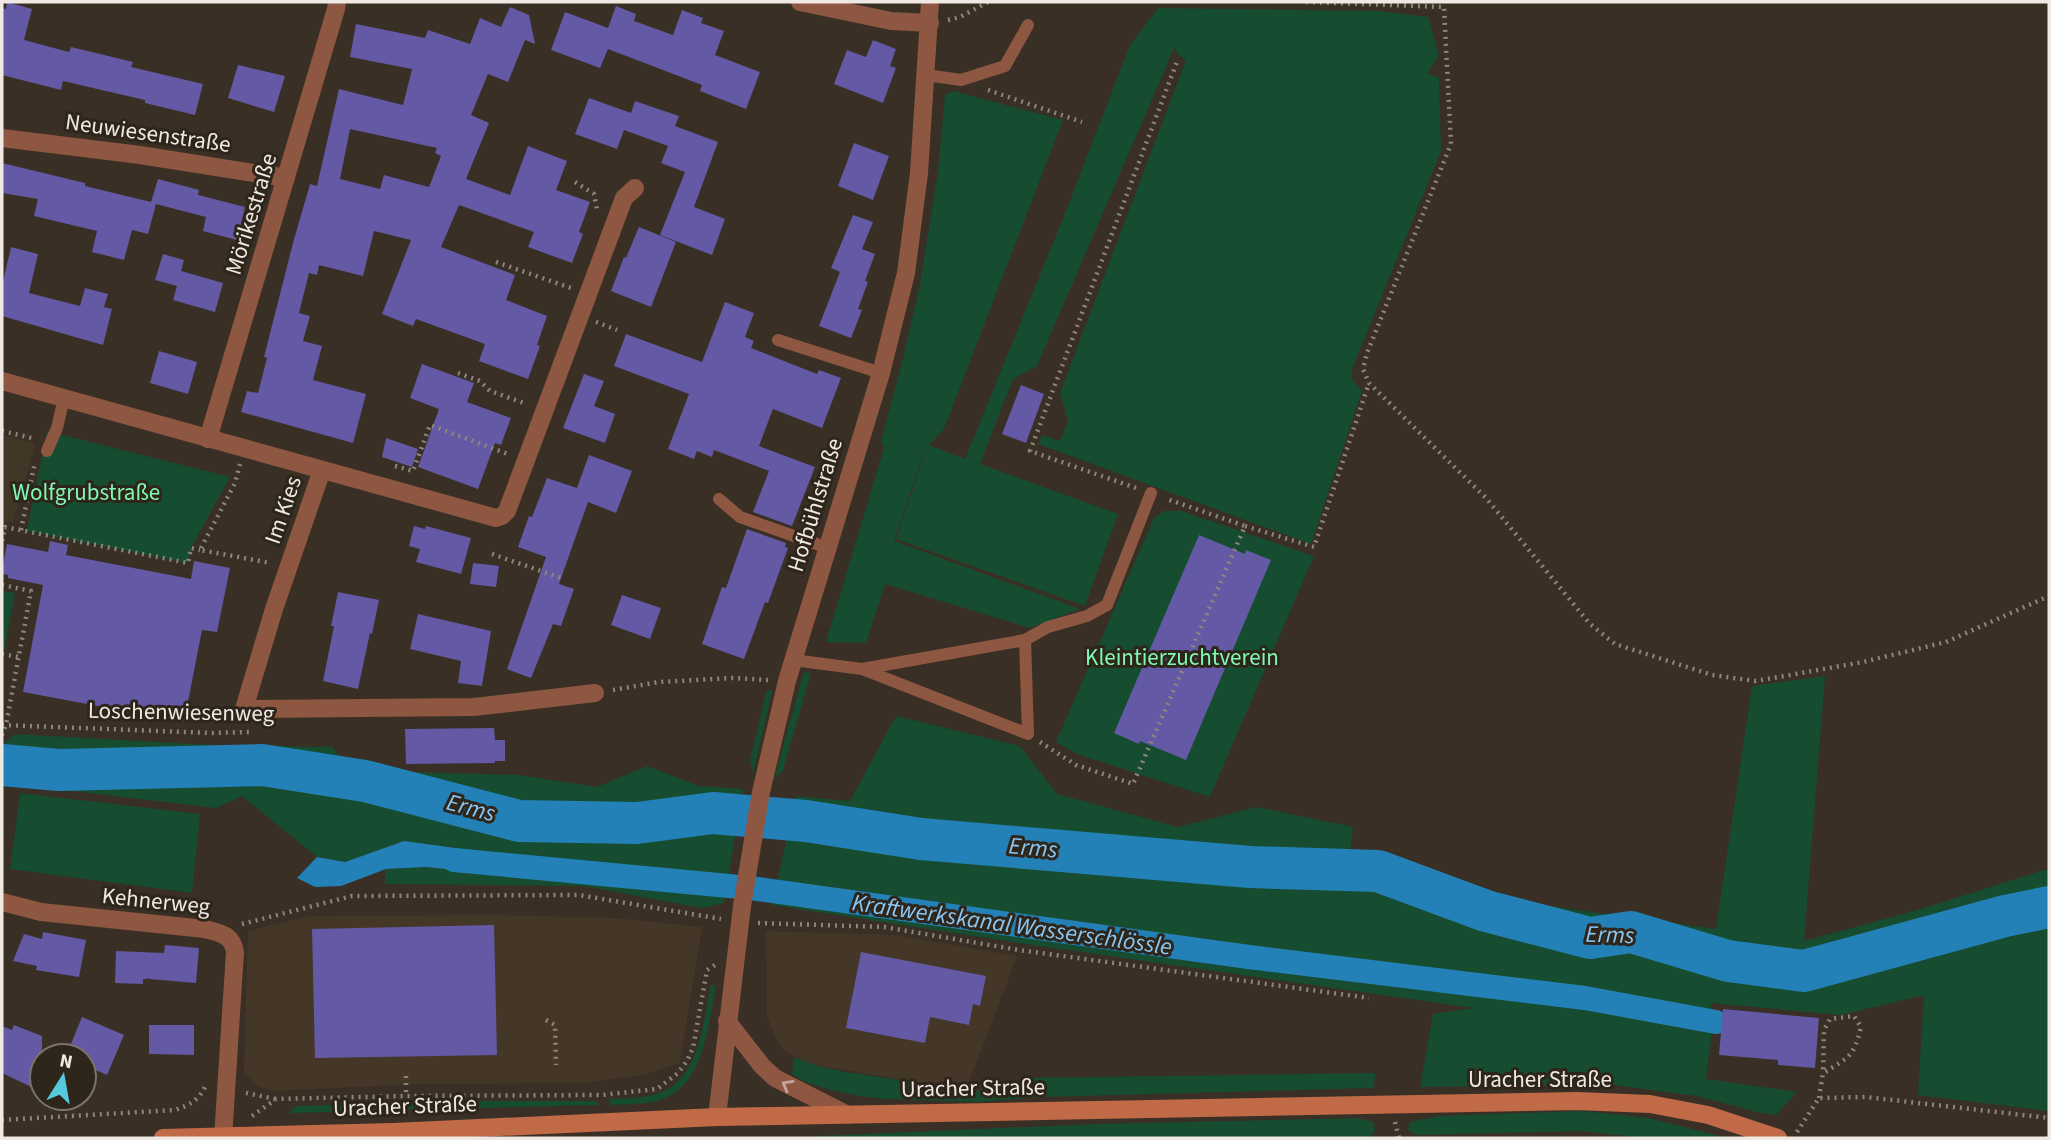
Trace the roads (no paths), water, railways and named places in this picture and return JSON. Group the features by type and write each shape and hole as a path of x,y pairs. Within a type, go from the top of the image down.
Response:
{"street":[{"name":"Mörikestraße","path":"208,439 324,55 337,2"},
{"path":"800,2 891,21 930,23"},
{"name":"Hofbühlstraße","path":"717,1117 736,950 761,792 787,681 881,373 906,273 919,173 930,2"},
{"name":"Neuwiesenstraße","path":"2,138 140,155 286,178"},
{"name":"Im Kies","path":"595,693 474,707 244,709 266,634 322,470 496,518 507,511 624,198 635,188"},
{"path":"2,381 322,470"},
{"name":"Kehnerweg","path":"2,902 41,912 205,929 227,934 235,951 223,1138"},
{"path":"727,1021 762,1066 775,1078 848,1115"},
{"name":"Uracher Straße","path":"163,1138 223,1138 717,1117 1577,1101 1650,1104 1708,1115 1778,1138"}],"lane":[{"path":"926,75 961,80 1005,66 1028,25"},
{"path":"778,340 881,373"},
{"path":"42,452 57,428 64,398"},
{"path":"862,669 1025,640 1048,628 1087,616 1107,605 1151,493"},
{"path":"719,499 740,517 828,548"},
{"path":"793,660 862,669 1028,734 1025,640"}],"water":[{"path":"404,841 491,853 485,873 426,867 386,869 341,886 315,887 297,878 317,857 345,862"}],"waterway":[{"name":"Erms","path":"2,765 59,770 262,765 365,781 519,821 637,823 713,813 806,821 921,839 1250,867 1378,871 1486,911 1590,938 1631,932 1728,961 1804,971 2005,916 2049,907"},
{"name":"Kraftwerkskanal Wasserschlössle","path":"454,860 750,888 1249,957 1585,998 1716,1022"}],"park label":[{"name":"Wolfgrubstraße","path":"86,492"},
{"name":"Kleintierzuchtverein","path":"1182,657"}]}
